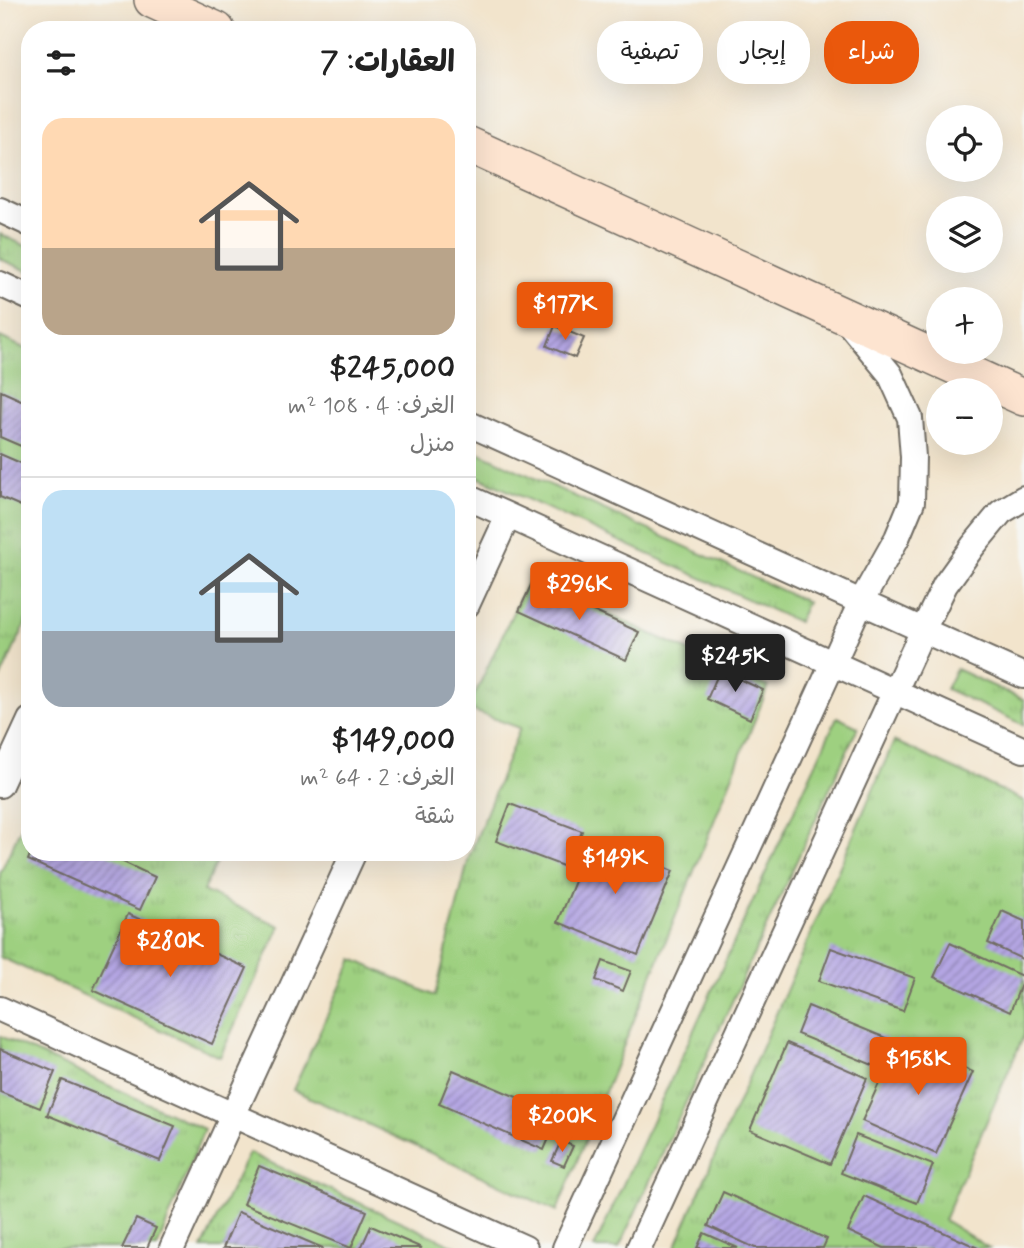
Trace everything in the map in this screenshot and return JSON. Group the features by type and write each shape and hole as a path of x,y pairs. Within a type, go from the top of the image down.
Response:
{"main road":[{"path":"152,0 198,21"},
{"path":"476,148 1024,398"}],"street":[{"path":"0,210 21,220"},
{"path":"0,284 21,294"},
{"path":"565,1248 861,602 897,538 912,502 910,418 890,374 843,316"},
{"path":"476,427 1024,676"},
{"path":"639,1248 946,585 1000,512 1024,498"},
{"path":"476,501 1024,750"},
{"path":"476,587 509,516"},
{"path":"0,785 21,740"},
{"path":"172,1248 350,861"},
{"path":"0,1009 525,1248"}],"green space":[{"path":"0,234 21,244 21,268 0,259"},
{"path":"0,337 21,347 21,634 0,679"},
{"path":"476,451 807,602 798,622 476,476"},
{"path":"529,578 768,687 557,1211 293,1090 353,959 435,996 468,861 476,861 476,839 520,728 476,712 476,692"},
{"path":"956,669 1024,700 1024,725 946,689"},
{"path":"837,717 858,727 619,1248 594,1248"},
{"path":"894,741 1024,801 1024,1035 944,1220 989,1248 675,1248"},
{"path":"21,828 21,861 217,861 203,891 280,926 220,1057 0,957 0,873"},
{"path":"0,1036 204,1129 157,1248 0,1248"},
{"path":"249,1153 459,1248 202,1248"}],"building":[{"path":"555,326 584,338 575,358 547,346"},
{"path":"1,391 21,400 21,446 0,437"},
{"path":"0,454 21,463 21,506 0,497"},
{"path":"532,583 639,632 626,660 519,611"},
{"path":"720,670 763,690 750,719 707,699"},
{"path":"510,804 582,831 568,868 496,841"},
{"path":"593,838 673,871 638,955 558,922"},
{"path":"30,861 121,861 155,877 140,910"},
{"path":"1002,911 1024,921 1024,960 988,943"},
{"path":"128,914 247,968 212,1044 93,990"},
{"path":"950,943 1024,977 1010,1012 934,977"},
{"path":"831,948 915,978 903,1011 819,981"},
{"path":"603,961 631,971 623,991 596,980"},
{"path":"808,1006 886,1038 875,1066 797,1034"},
{"path":"899,1039 973,1072 936,1154 862,1121"},
{"path":"787,1043 867,1078 830,1164 750,1130"},
{"path":"0,1049 55,1072 40,1108 0,1092"},
{"path":"453,1070 559,1115 544,1150 439,1104"},
{"path":"62,1080 175,1126 160,1161 47,1115"},
{"path":"856,1135 933,1165 917,1203 841,1173"},
{"path":"561,1141 573,1146 564,1166 552,1161"},
{"path":"259,1166 367,1211 351,1248 243,1204"},
{"path":"723,1192 827,1239 823,1248 755,1248 708,1226"},
{"path":"864,1196 978,1248 884,1248 848,1231"},
{"path":"238,1212 323,1248 223,1248"},
{"path":"136,1219 156,1228 147,1248 122,1248"},
{"path":"371,1226 422,1248 361,1248"},
{"path":"704,1233 738,1248 697,1248"}]}
